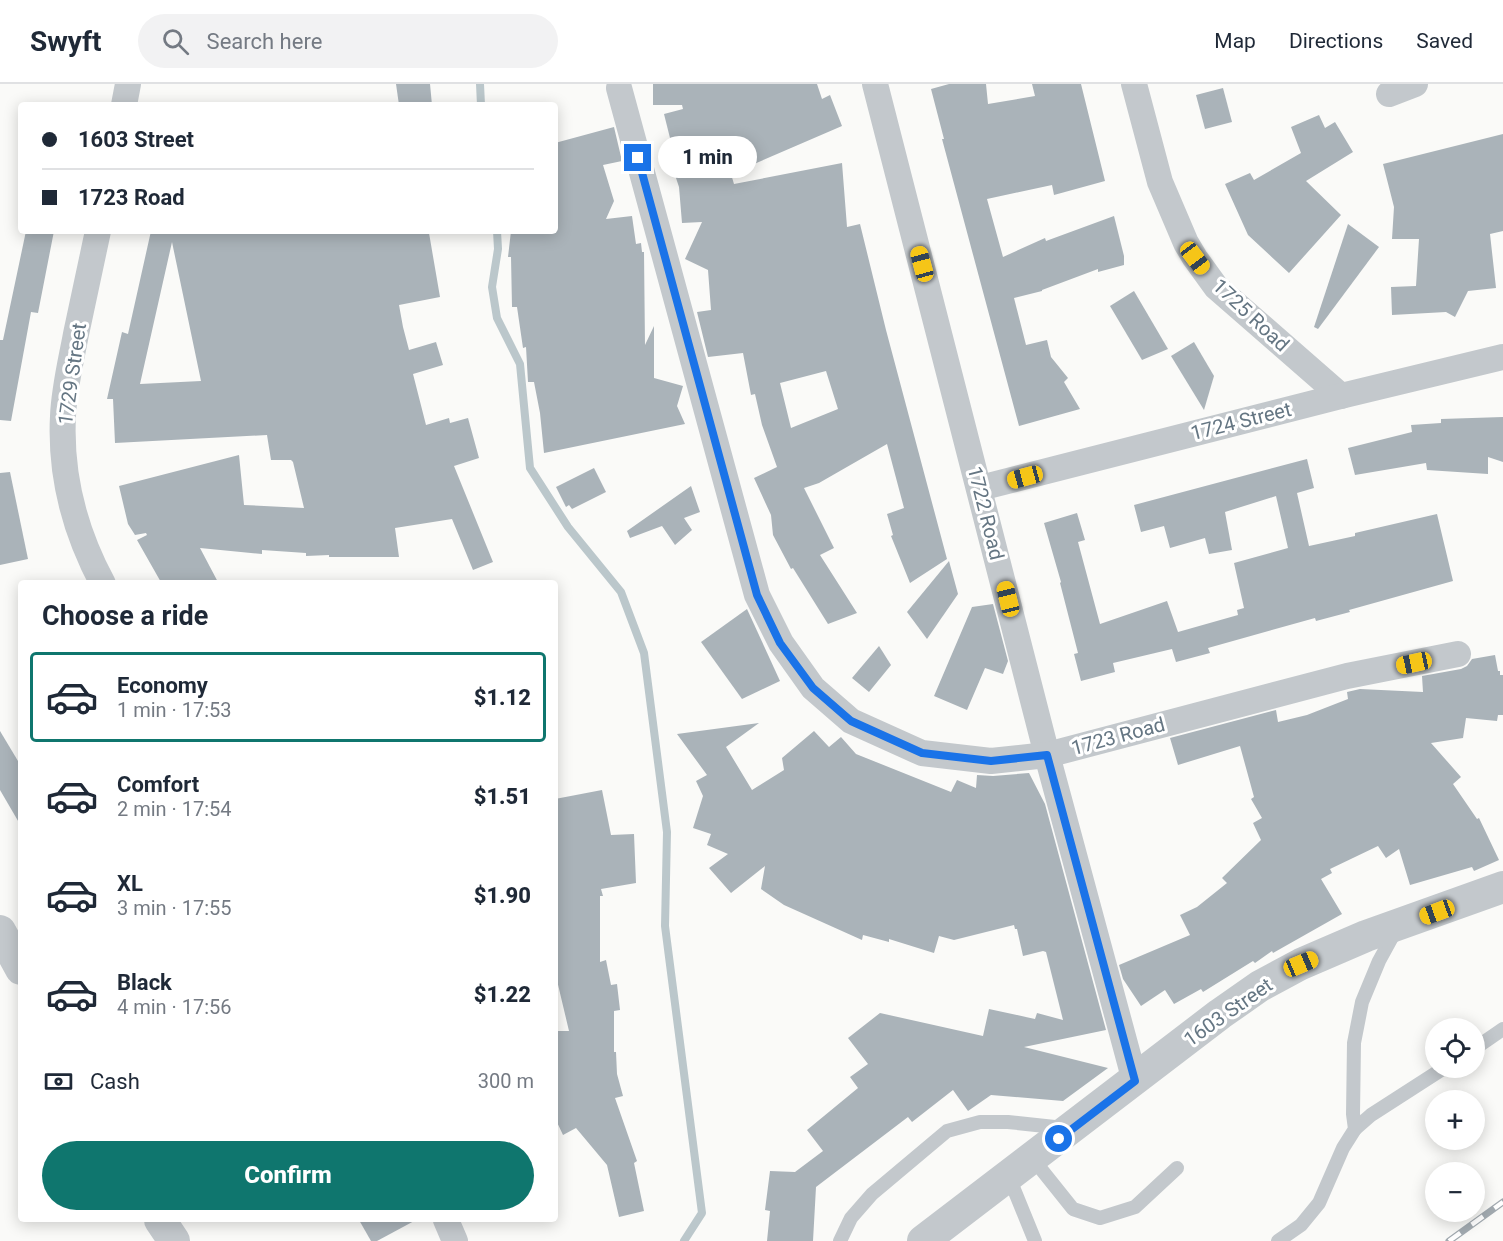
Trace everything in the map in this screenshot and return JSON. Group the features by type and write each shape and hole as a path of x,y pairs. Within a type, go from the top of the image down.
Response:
{"street":[{"path":"125,102 128,84"},
{"name":"1722 Road","path":"875,84 1047,755 1135,1081"},
{"name":"1725 Road","path":"1134,84 1160,182 1186,243 1195,258 1216,287 1341,396"},
{"path":"1389,94 1415,84"},
{"name":"1723 Road","path":"619,88 757,595 780,643 813,688 851,721 922,753 991,761 1047,755 1347,676 1458,654"},
{"name":"1729 Street","path":"97,234 68,375 63,427 63,459 71,502 81,537 101,580"},
{"name":"1724 Street","path":"980,488 1503,357"},
{"name":"1603 Street","path":"924,1241 1220,1014 1260,986 1301,964 1366,936 1503,887"},
{"path":"0,931 18,964"},
{"path":"161,1222 174,1241"},
{"path":"447,1222 455,1241"}],"lane":[{"path":"1355,1129 1353,1114 1354,1043 1362,1002 1379,961 1399,926"},
{"path":"1485,1041 1503,1029"},
{"path":"1278,1241 1301,1225 1319,1203 1343,1148 1355,1129 1429,1078"},
{"path":"840,1241 851,1218 872,1194 947,1131 980,1122 1008,1122 1072,1129"},
{"path":"1021,1168 1073,1209 1100,1218 1135,1207 1177,1168"},
{"path":"1021,1168 1035,1241"}],"building":[{"path":"396,84 430,84 432,102 399,102"},
{"path":"653,84 817,84 822,99 830,95 842,126 731,174 734,184 842,163 847,227 860,224 947,559 910,583 891,536 893,535 887,514 904,508 887,444 819,483 804,488 834,548 820,555 857,613 828,624 793,568 791,569 773,535 771,515 754,478 777,467 762,425 755,394 751,395 743,353 708,357 697,312 711,310 708,270 685,259 702,222 682,223 679,187 665,145 671,142 664,114 683,109 682,105 653,105","holes":["826,371 838,409 791,428 780,383"]},
{"path":"949,84 986,84 988,104 1035,96 1032,84 1081,84 1105,181 1054,195 1052,185 987,199 1003,257 1045,238 1046,241 1114,216 1124,265 1098,272 1098,269 1042,291 1014,298 1026,345 1047,340 1051,357 1068,378 1064,382 1080,409 1019,426 942,139 944,139 931,89"},
{"path":"1223,88 1232,122 1205,129 1196,95"},
{"path":"1319,115 1325,128 1335,122 1353,152 1306,181 1341,215 1289,273 1248,235 1225,184 1250,173 1254,180 1301,153 1291,127"},
{"path":"614,127 622,161 603,165 614,201 606,219 632,216 636,244 641,243 642,252 644,252 645,345 654,326 654,378 683,386 677,406 685,424 544,453 534,382 528,382 526,347 523,348 517,307 512,307 511,257 508,257 511,234 558,234 558,142"},
{"path":"1503,134 1503,231 1490,234 1496,288 1468,291 1455,317 1446,312 1392,315 1391,287 1416,286 1419,239 1392,239 1394,207 1383,164"},
{"path":"1348,224 1379,247 1318,329 1314,327"},
{"path":"25,234 53,234 38,313 31,312 11,421 0,420 0,340 3,340"},
{"path":"150,234 429,234 440,297 399,305 403,327 409,350 436,342 443,365 413,374 426,425 449,418 450,423 468,418 479,458 454,466 493,562 473,570 452,519 395,528 399,557 306,556 306,553 262,550 262,554 200,548 217,580 160,580 137,540 147,535 146,533 135,535 128,524 119,486 239,455 244,505 304,508 293,462 291,460 271,460 267,435 115,443 113,399 107,399 122,332 128,334","holes":["172,242 201,381 140,384"]},
{"path":"1134,291 1168,349 1142,360 1110,306"},
{"path":"1194,342 1214,376 1204,410 1171,356"},
{"path":"1503,417 1503,462 1488,457 1488,474 1427,470 1426,463 1355,475 1348,448 1412,432 1411,425 1441,423 1441,419"},
{"path":"1307,459 1314,488 1297,493 1309,546 1437,514 1453,581 1349,610 1350,612 1316,621 1315,618 1208,648 1210,653 1176,662 1172,649 1113,663 1115,672 1081,681 1074,654 1078,653 1044,523 1077,513 1085,540 1078,542 1100,624 1167,601 1178,632 1238,615 1237,610 1244,608 1234,563 1288,548 1276,496 1225,512 1232,550 1209,554 1205,538 1170,548 1164,526 1141,532 1134,505"},
{"path":"594,468 606,492 572,509 569,505 566,507 556,487"},
{"path":"10,472 28,559 0,565 0,473"},
{"path":"691,486 700,512 684,518 692,530 675,545 662,526 630,538 627,531"},
{"path":"949,561 958,594 927,639 907,612"},
{"path":"993,604 1008,661 1003,674 985,668 967,710 934,696 972,607"},
{"path":"747,609 780,681 742,699 701,642"},
{"path":"879,646 891,665 869,692 852,678"},
{"path":"1495,655 1498,671 1500,675 1503,675 1503,715 1498,715 1497,721 1466,718 1463,738 1431,743 1461,777 1453,784 1477,819 1479,818 1499,860 1474,871 1472,867 1410,885 1399,849 1386,858 1378,846 1330,869 1332,873 1321,879 1342,914 1273,953 1272,951 1255,963 1253,961 1203,992 1201,989 1174,1004 1165,990 1141,1006 1123,979 1119,965 1190,935 1180,915 1197,907 1227,883 1222,878 1261,840 1253,823 1262,818 1251,799 1254,797 1240,746 1178,765 1170,738 1276,710 1278,722 1307,715 1348,699 1347,692 1360,689 1423,692 1422,676 1461,669 1467,666 1472,659"},
{"path":"759,723 726,747 752,790 784,770 782,758 814,731 829,747 841,737 856,754 951,792 957,780 976,788 977,775 1029,773 1045,804 1106,1030 1024,1047 1108,1068 1063,1101 991,1095 968,1111 953,1090 912,1122 908,1117 816,1187 813,1241 767,1241 770,1211 765,1210 770,1171 795,1172 823,1151 807,1130 858,1088 850,1077 868,1064 848,1038 880,1013 983,1036 989,1009 1035,1019 1037,1013 1063,1020 1046,952 1023,956 1014,925 954,940 939,936 934,953 889,939 889,942 863,935 862,940 784,905 761,889 765,866 731,893 709,868 728,854 707,845 711,834 693,828 703,796 696,781 707,775 677,734"},
{"path":"0,731 18,761 18,821 0,790"},
{"path":"602,790 611,835 634,834 636,883 601,889 603,896 600,896 600,962 606,960 611,985 617,984 620,1010 614,1011 614,1052 616,1052 617,1074 623,1096 615,1098 637,1161 634,1163 644,1211 619,1217 607,1165 576,1128 563,1135 558,1124 558,1031 569,1031 558,985 558,798"},
{"path":"360,1222 412,1222 377,1241 371,1241"}],"waterway":[{"path":"480,84 481,102"},
{"path":"497,234 498,249 492,287 497,318 520,364 530,468 568,527 621,592 644,653 667,832 665,926 702,1213 684,1241"}],"railway":[{"path":"1449,1241 1503,1202"}],"route":[{"path":"638,158 757,595 780,643 813,688 851,721 922,753 991,761 1047,755 1135,1081 1059,1139"}]}
